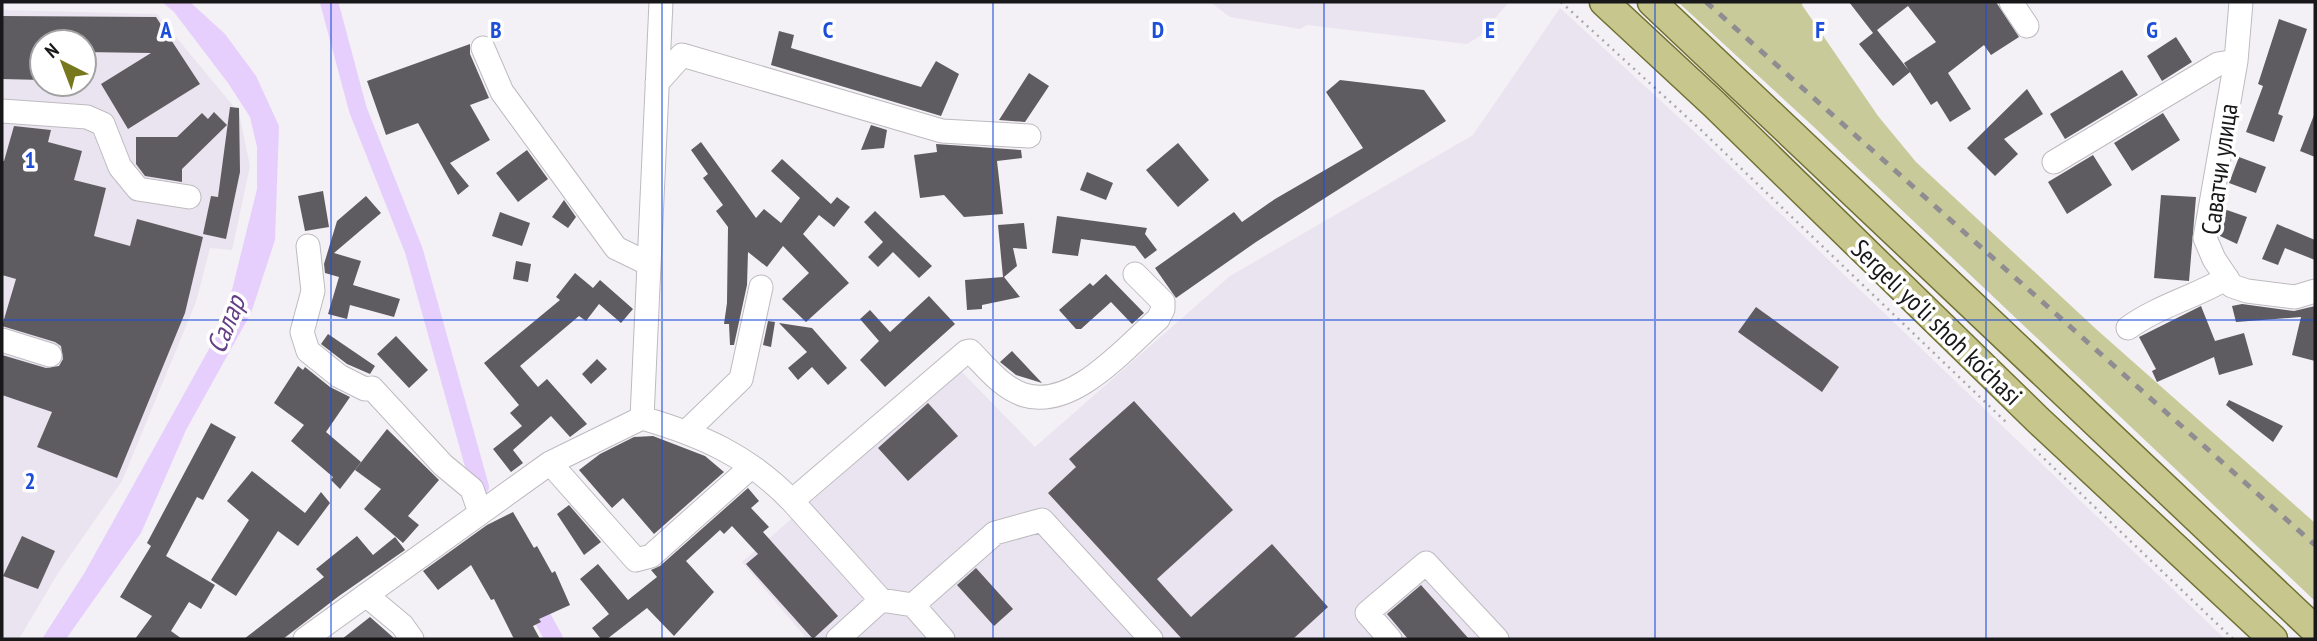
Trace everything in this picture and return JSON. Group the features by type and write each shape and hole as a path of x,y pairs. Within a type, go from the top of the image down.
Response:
{"main road":[{"name":"Sergeli yo‘li shoh ko‘chasi","path":"1604,2 1715,105 2038,420 2273,639"},
{"name":"Sergeli yo‘li shoh ko‘chasi","path":"1652,2 2315,630"}],"street":[{"path":"642,418 661,2"},
{"path":"2011,2 2027,26"},
{"name":"Саватчи улица","path":"2227,278 2214,259 2205,238 2236,61 2241,2"},
{"path":"483,48 502,92 615,248 649,264"},
{"path":"657,83 682,55 942,131 1028,136"},
{"path":"2054,162 2218,64 2236,61"},
{"path":"2,111 87,117 95,120 103,124 120,167 138,189 189,197"},
{"path":"308,246 313,291 302,332 308,351 339,376 365,389 372,388 443,465 472,489 480,513"},
{"path":"792,501 966,352 970,351 997,380 1022,395 1046,399 1070,392 1090,379 1158,319 1163,309 1163,302 1135,274"},
{"path":"2128,328 2175,301 2203,292 2227,278 2232,286 2247,292 2295,297 2315,291"},
{"path":"686,432 741,379 761,287"},
{"path":"2,340 50,355"},
{"path":"305,639 550,463 642,418 708,440 742,458 778,486 881,600 913,605 943,639"},
{"path":"550,463 636,560 651,556 751,467"},
{"path":"913,605 995,533 1042,520 1151,639"},
{"path":"1390,639 1367,614 1426,563 1497,639"},
{"path":"366,595 402,625 412,639"},
{"path":"838,639 881,600"}],"path":[{"path":"1562,2 1701,130 2015,431"},
{"path":"2025,440 2233,639"}],"shaded area":[{"path":"1210,2 1509,2 1480,36 1467,44 1307,25 1300,29 1230,17"},
{"path":"1560,8 1699,136 2225,639 807,639 742,562 961,371 1035,447 1230,276 1473,135"},
{"path":"2,10 157,14 239,113 250,166 232,250 210,248 196,302 122,481 58,573 19,639 2,639"}],"green space":[{"path":"1678,2 1803,2 1802,5 1878,116 1916,162 2096,329 2315,523 2315,601 1815,128"}],"water":[{"name":"Салар","path":"162,2 190,2 225,34 256,76 279,126 275,240 251,313 186,430 141,533 66,639 42,639 85,572 224,322 257,189 257,147 250,117 228,83 174,12"}],"building":[{"path":"1849,2 1996,2 2019,37 1991,55 1984,45 1948,73 1971,109 1950,122 1937,101 1931,105 1910,72 1893,86 1859,44 1873,33","holes":["1908,6 1936,42 1904,63 1909,71 1877,30"]},
{"path":"2,16 156,17 200,84 128,129 101,84 151,53 98,52 98,28 28,28 28,80 2,79"},
{"path":"2279,19 2307,29 2278,114 2283,116 2274,142 2246,132 2263,86 2258,84"},
{"path":"779,31 794,35 791,48 921,87 936,61 959,74 941,116 771,65"},
{"path":"2176,37 2192,62 2162,81 2147,56"},
{"path":"470,44 470,54 489,98 470,105 490,140 450,163 469,186 458,195 418,123 386,135 367,81"},
{"path":"2122,70 2138,95 2065,139 2050,114"},
{"path":"1029,73 1049,86 1025,122 999,120"},
{"path":"1340,80 1424,90 1446,121 1256,242 1176,298 1155,268 1234,212 1242,222 1275,199 1363,148 1326,92"},
{"path":"2027,89 2043,114 2004,139 2018,154 1995,176 1967,148"},
{"path":"230,107 239,108 240,172 226,239 203,234 211,196 218,197"},
{"path":"214,112 227,125 182,169 182,182 145,176 136,164 136,137 177,137 202,113 208,119"},
{"path":"2163,113 2180,140 2132,171 2114,143"},
{"path":"2315,115 2315,157 2300,151"},
{"path":"871,125 887,130 884,148 861,150"},
{"path":"14,126 51,130 48,142 82,151 74,180 106,188 94,236 130,246 137,219 203,237 185,313 117,478 37,447 52,412 2,395 2,355 46,368 59,366 63,359 61,346 55,342 2,326 16,279 2,275 2,161"},
{"path":"701,142 756,218 764,209 781,223 800,198 771,171 782,159 831,204 837,197 850,207 834,227 819,215 803,234 849,283 806,322 782,299 809,273 783,246 767,267 748,252 747,285 734,345 730,345 729,324 724,324 727,303 728,227 716,211 723,205 703,178 708,174 691,150"},
{"path":"1178,143 1209,180 1178,207 1146,170"},
{"path":"936,144 1021,150 1022,158 997,161 1003,214 964,217 944,195 920,198 914,155 937,152"},
{"path":"527,150 548,179 518,202 496,173"},
{"path":"2093,155 2112,185 2067,214 2048,182"},
{"path":"2239,157 2266,167 2256,193 2229,183"},
{"path":"1087,172 1113,183 1106,200 1080,190"},
{"path":"323,191 329,227 305,231 298,196"},
{"path":"2161,195 2196,197 2189,281 2154,278"},
{"path":"366,196 381,213 334,253 361,261 353,285 400,299 394,317 350,305 347,319 328,314 339,277 325,273 324,264 337,221"},
{"path":"564,200 576,217 568,228 552,217"},
{"path":"2224,209 2247,217 2237,244 2220,236"},
{"path":"875,211 932,266 919,278 893,252 878,267 868,257 883,242 864,222"},
{"path":"500,212 530,223 522,246 492,236"},
{"path":"1057,216 1147,228 1145,234 1157,250 1145,259 1135,246 1081,239 1078,256 1052,253"},
{"path":"1024,223 1027,249 1013,248 1017,266 1004,277 1020,297 982,305 982,309 967,310 965,280 1003,277 998,225"},
{"path":"2277,224 2315,240 2315,260 2285,248 2278,265 2262,259"},
{"path":"516,261 531,264 528,282 513,279"},
{"path":"575,273 593,288 600,280 633,309 621,323 599,304 586,321 579,316 520,366 538,387 547,379 587,424 570,437 551,416 513,450 523,463 511,472 493,449 522,426 510,413 519,405 484,363 560,300 556,297"},
{"path":"1106,274 1144,313 1132,324 1111,302 1081,329 1076,329 1059,310 1090,283 1093,286"},
{"path":"929,296 955,324 885,387 860,360 879,341 860,319 870,310 890,332"},
{"path":"2242,304 2294,311 2315,306 2315,361 2292,355 2301,317 2236,322 2232,306"},
{"path":"2201,306 2215,341 2244,333 2253,365 2219,375 2214,357 2157,382 2152,371 2156,369 2139,337"},
{"path":"1756,307 1839,367 1822,392 1738,332"},
{"path":"768,321 775,322 771,347 763,345"},
{"path":"779,323 812,328 847,368 828,385 812,367 798,380 788,368 807,352"},
{"path":"328,334 375,366 370,374 347,364 321,344"},
{"path":"396,336 428,370 409,388 377,354"},
{"path":"1012,351 1042,383 1016,375 1000,362"},
{"path":"597,359 607,369 591,384 582,374"},
{"path":"298,366 303,370 305,367 330,387 350,397 326,432 361,462 340,489 331,480 333,477 291,441 304,425 274,403"},
{"path":"2229,400 2283,426 2273,442 2226,405"},
{"path":"1134,401 1233,510 1157,579 1191,617 1272,544 1328,607 1293,639 1182,639 1048,493 1076,467 1069,459"},
{"path":"928,403 958,436 908,481 878,448"},
{"path":"211,423 236,437 203,500 197,497 166,556 215,585 201,609 189,602 171,631 182,639 135,639 152,616 120,597 151,546 147,543"},
{"path":"387,429 439,480 408,516 419,525 403,543 364,509 381,489 355,470"},
{"path":"653,436 705,456 724,472 654,534 623,498 612,508 579,470 600,454 634,437"},
{"path":"252,471 305,513 321,492 330,503 298,546 278,531 236,596 211,580 249,520 227,501"},
{"path":"748,488 759,501 751,508 769,527 763,532 838,616 813,639 746,564 758,554 732,526 724,534 720,530 686,561 714,592 674,636 647,608 607,639 601,639 592,628 609,614 580,579 598,564 628,600 657,577 651,570 660,566"},
{"path":"569,505 601,542 584,555 557,514"},
{"path":"513,512 534,548 537,546 552,573 555,571 570,605 539,619 541,622 533,626 540,639 514,639 494,599 491,600 471,565 438,590 423,571 487,525"},
{"path":"22,536 55,551 38,589 3,576"},
{"path":"357,536 373,555 395,537 405,550 283,639 244,639 324,577 316,569"},
{"path":"976,568 1013,609 994,626 957,585"},
{"path":"1421,585 1469,639 1408,639 1387,614"},
{"path":"370,617 395,639 342,639"}],"waterway":[{"name":"Салар","path":"329,2 358,110 414,251 480,487"},
{"name":"Салар","path":"531,597 554,639"}],"railway":[{"path":"1706,2 2315,545"}]}
